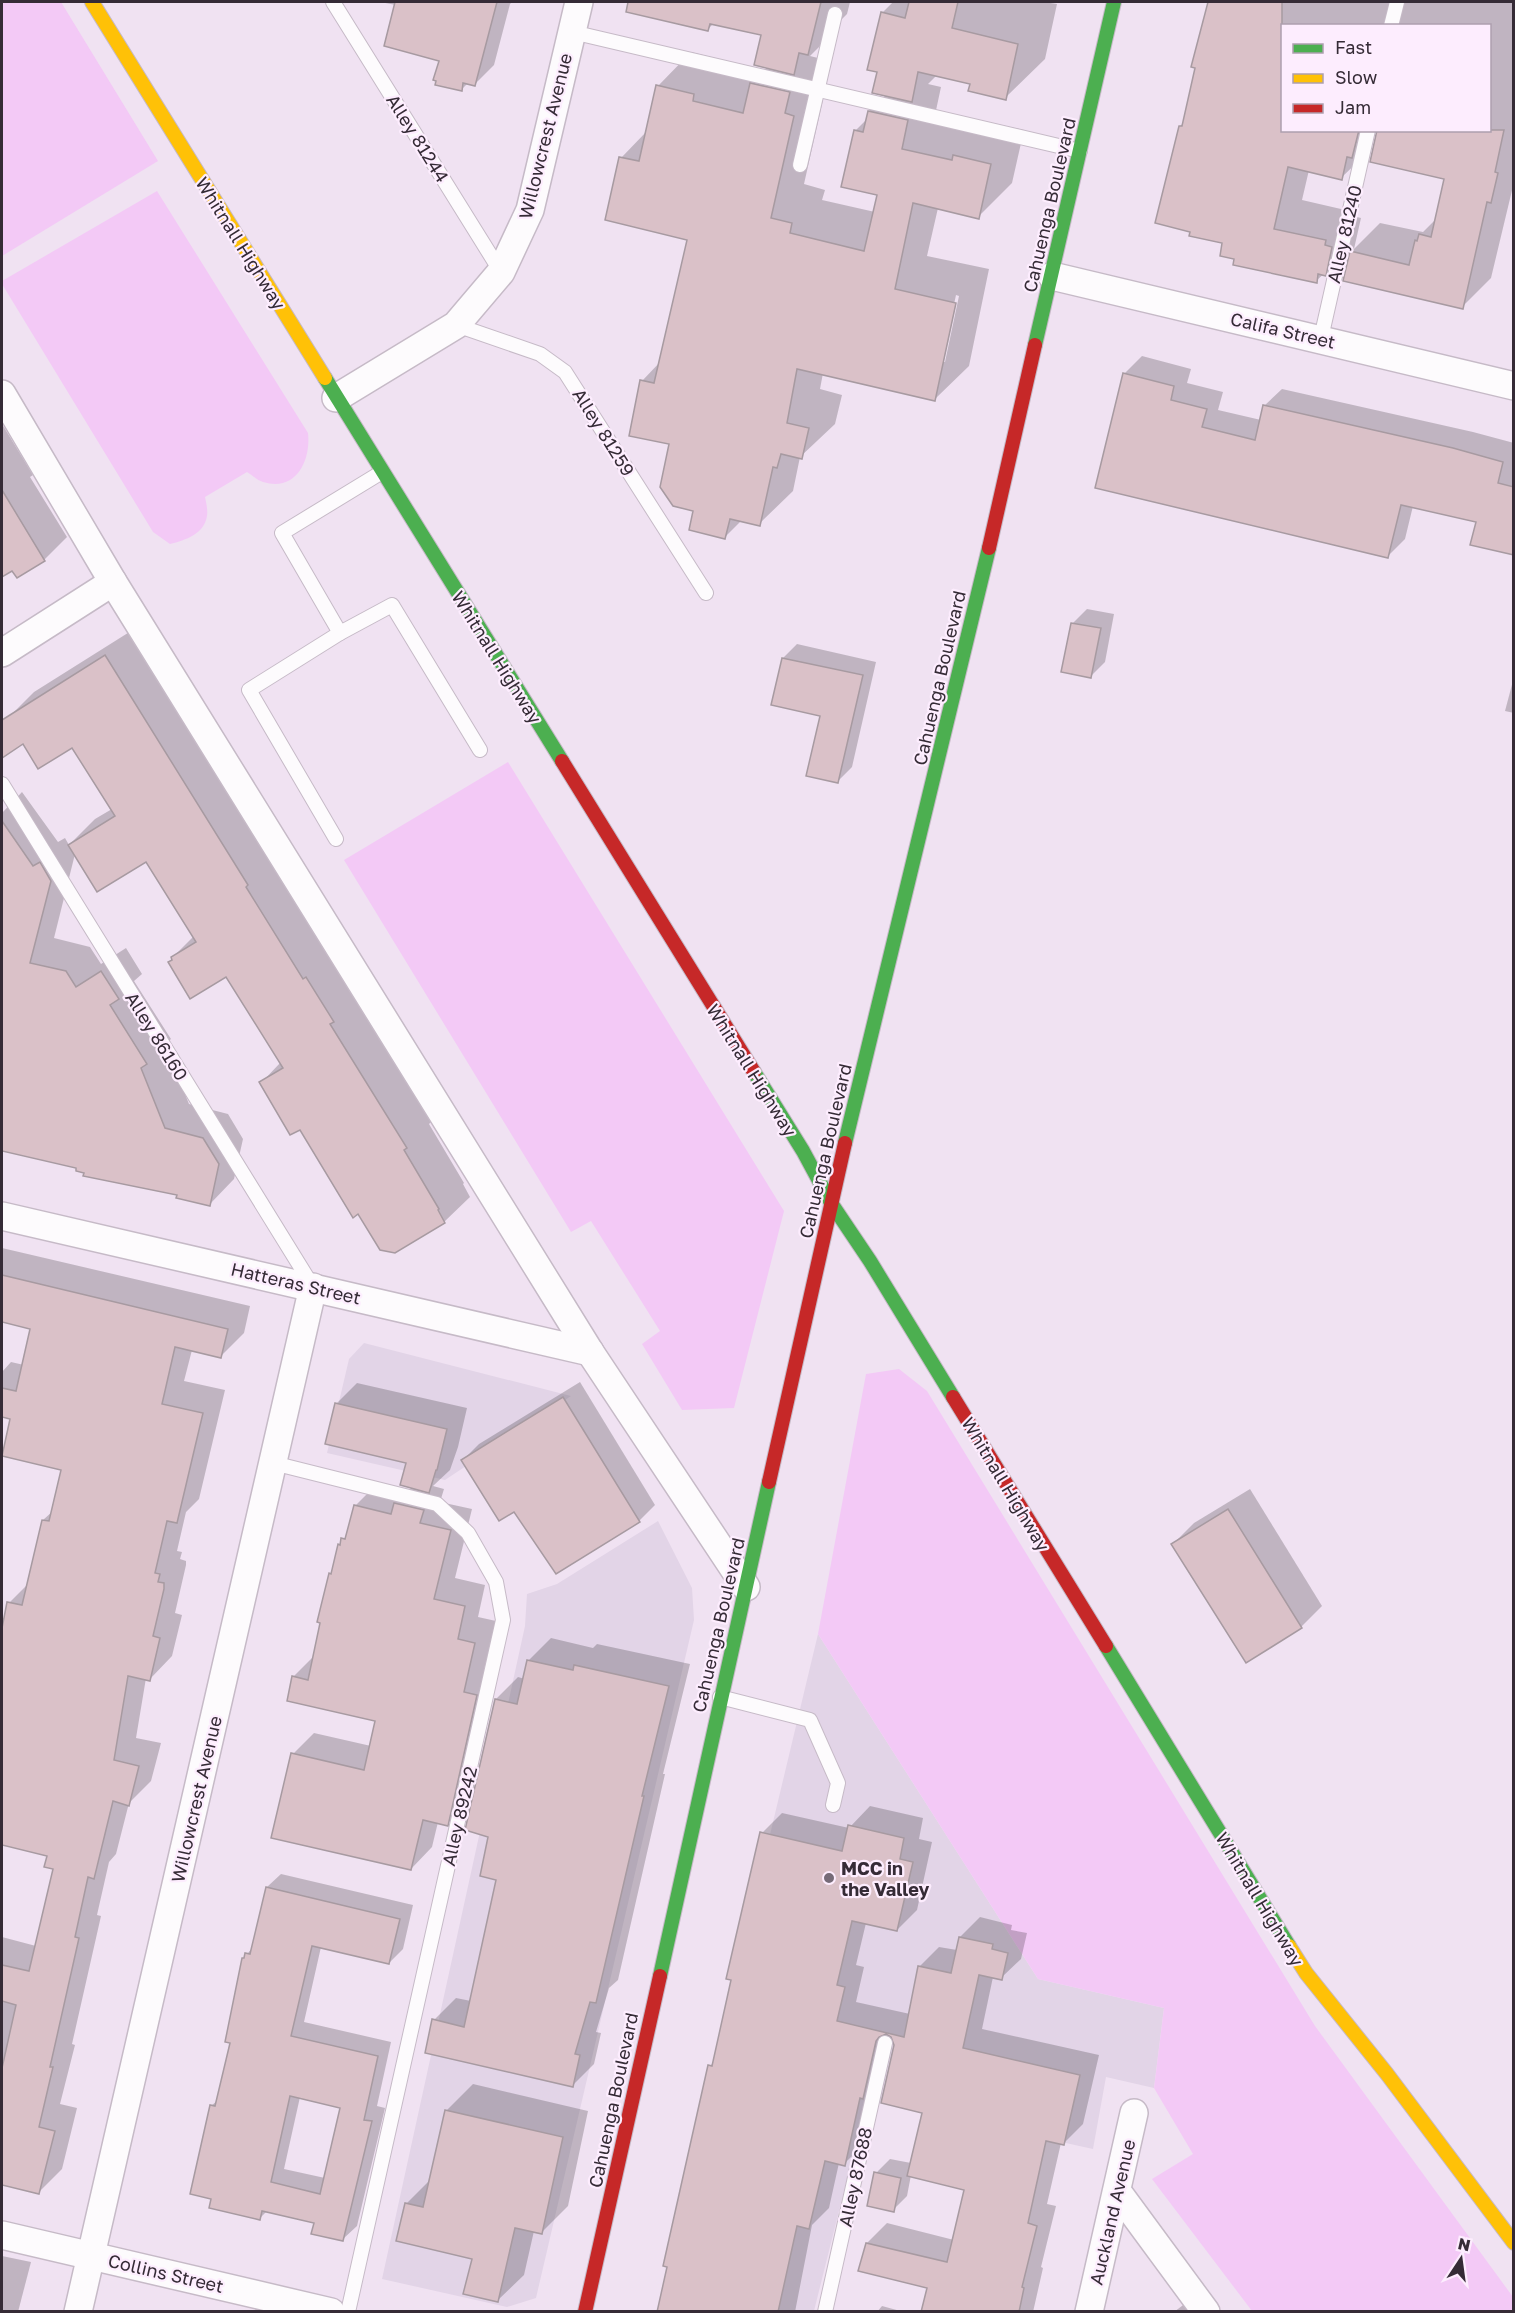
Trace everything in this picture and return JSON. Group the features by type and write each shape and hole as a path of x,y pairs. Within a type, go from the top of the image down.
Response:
{"street":[{"name":"Whitnall Highway","path":"92,2 802,1150 831,1203 876,1272 1306,1974 1386,2074 1514,2243"},
{"name":"Willowcrest Avenue","path":"336,398 456,325 501,272 530,210 579,2"},
{"name":"Cahuenga Boulevard","path":"585,2312 831,1203 962,662 1114,2"},
{"name":"Califa Street","path":"1052,276 1514,386"},
{"path":"2,394 113,582 590,1352 746,1587"},
{"path":"2,654 113,582"},
{"name":"Hatteras Street","path":"2,1216 590,1352"},
{"name":"Willowcrest Avenue","path":"78,2312 313,1287"},
{"name":"Auckland Avenue","path":"1089,2312 1134,2113"},
{"path":"1117,2191 1206,2312"},
{"name":"Collins Street","path":"2,2235 331,2312"}],"lane":[{"name":"Alley 81244","path":"335,2 501,272"},
{"path":"1392,24 1397,2"},
{"path":"800,165 835,14"},
{"path":"572,32 1080,151"},
{"name":"Alley 81240","path":"1321,339 1368,132"},
{"name":"Alley 81259","path":"456,325 540,354 565,372 706,593"},
{"path":"340,633 282,533 382,472"},
{"path":"336,839 249,690 340,633 392,605 480,750"},
{"name":"Alley 86160","path":"2,784 313,1287"},
{"name":"Alley 89242","path":"273,1463 437,1504 468,1533 496,1582 503,1620 348,2312"},
{"path":"720,1698 810,1720 838,1783 833,1805"},
{"name":"Alley 87688","path":"825,2312 885,2043"}],"shaded area":[{"path":"2,2 61,2 158,161 2,256"},
{"path":"157,191 308,433 304,463 293,478 275,484 261,481 247,472 205,497 207,514 202,527 188,538 170,544 153,532 2,284 2,281"},
{"path":"508,762 784,1211 734,1408 682,1410 642,1344 660,1331 591,1221 571,1232 344,860"},
{"path":"364,1343 571,1396 445,1480 327,1453 349,1359"},
{"path":"899,1369 927,1391 1315,2026 1513,2297 1513,2311 1252,2311 1152,2179 1193,2154 1154,2088 1164,2008 1038,1979 818,1634 866,1374"},
{"path":"658,1521 692,1588 694,1620 536,2298 507,2307 382,2279 525,1626 527,1594 557,1584"},
{"path":"818,1634 1038,1979 1164,2008 1154,2088 1106,2077 1093,2149 867,2099 814,2311 660,2312 751,1914"}],"building":[{"path":"395,2 497,2 475,86 463,83 462,91 435,85 436,81 433,80 439,61 384,46"},
{"path":"628,2 821,2 808,55 799,53 794,75 754,65 761,35 710,24 708,31 626,12"},
{"path":"909,2 958,2 952,28 1018,44 1006,100 968,91 970,84 918,72 912,102 872,93 877,72 867,70 881,12 905,18"},
{"path":"1208,2 1282,2 1281,132 1358,132 1352,158 1347,157 1342,180 1288,167 1274,229 1326,240 1325,245 1332,247 1326,276 1318,274 1317,283 1233,265 1234,259 1220,256 1222,243 1189,236 1190,232 1155,223 1179,126 1182,126 1195,68 1191,67"},
{"path":"750,83 790,92 785,113 794,116 771,218 792,223 790,233 864,251 877,195 841,187 854,130 863,132 868,111 908,120 902,149 952,160 953,155 991,164 979,219 913,203 895,289 956,303 935,401 797,369 787,423 809,428 802,459 781,454 777,468 773,467 760,526 730,519 725,539 689,530 693,511 673,506 660,487 669,444 629,436 640,380 654,383 687,240 605,220 619,157 639,161 656,85 694,94 693,101 743,113"},
{"path":"1504,130 1495,172 1498,173 1491,203 1487,202 1463,309 1343,281 1350,251 1409,265 1415,240 1417,241 1419,234 1431,237 1444,179 1370,162 1377,132"},
{"path":"1123,373 1174,386 1171,400 1207,409 1202,427 1255,440 1263,405 1453,448 1503,462 1498,483 1514,487 1514,555 1470,545 1476,522 1401,505 1388,558 1095,488"},
{"path":"2,490 45,561 17,578 12,571 2,577"},
{"path":"1071,623 1101,628 1091,678 1061,672"},
{"path":"105,655 248,885 246,887 303,979 306,977 334,1022 330,1024 407,1148 404,1150 439,1209 445,1223 395,1253 380,1250 358,1214 353,1218 300,1130 290,1135 259,1082 283,1068 226,977 190,999 168,962 172,960 171,957 196,942 146,862 97,892 68,845 115,816 72,748 38,769 23,744 2,758 2,720"},
{"path":"782,658 863,675 838,783 806,776 820,716 771,705"},
{"path":"2,821 33,866 40,862 51,881 30,963 66,971 76,987 101,971 119,999 110,1005 147,1064 141,1068 165,1128 203,1138 219,1164 210,1206 176,1198 177,1195 83,1176 84,1173 76,1171 76,1168 2,1151"},
{"path":"2,1275 228,1329 221,1358 175,1347 162,1404 203,1413 177,1523 167,1521 155,1573 160,1574 158,1582 164,1583 164,1589 153,1636 160,1638 150,1681 128,1676 114,1760 139,1766 129,1806 113,1801 94,1879 88,1877 75,1937 79,1938 39,2127 55,2131 39,2194 2,2185 2,2068 16,2005 2,2001 2,1965 29,1971 53,1869 44,1867 47,1856 2,1845 2,1628 7,1602 22,1605 42,1520 49,1521 61,1470 2,1456 10,1419 2,1417 2,1388 16,1391 30,1329 2,1322"},
{"path":"563,1397 640,1522 556,1574 514,1512 499,1521 461,1460"},
{"path":"335,1403 447,1429 429,1493 400,1485 406,1463 325,1444"},
{"path":"394,1503 424,1510 420,1523 451,1530 434,1599 465,1606 458,1639 475,1643 464,1692 477,1695 448,1826 423,1820 411,1870 271,1838 291,1753 364,1770 375,1721 287,1701 292,1676 308,1680 320,1623 317,1622 329,1573 331,1574 338,1544 340,1545 341,1538 345,1539 354,1505 391,1514"},
{"path":"1228,1509 1302,1628 1246,1663 1171,1544"},
{"path":"527,1660 573,1670 574,1665 669,1686 596,2003 590,2002 575,2054 580,2055 573,2087 425,2053 432,2019 464,2027 496,1880 480,1876 488,1837 465,1830 495,1699 517,1704"},
{"path":"848,1825 904,1838 900,1859 913,1862 897,1931 852,1921 837,1985 845,1987 837,2021 904,2037 918,1966 951,1973 959,1937 993,1944 992,1949 1008,1953 1002,1980 979,1975 963,2048 1080,2075 1064,2145 1046,2141 1028,2223 1037,2226 1022,2287 1024,2288 1019,2312 921,2312 927,2288 858,2271 866,2243 947,2262 964,2190 907,2176 922,2113 881,2103 894,2045 891,2037 886,2034 876,2041 863,2099 860,2098 845,2166 825,2161 809,2229 797,2226 778,2312 657,2312 667,2267 663,2266 708,2065 712,2066 731,1980 726,1979 760,1832 842,1851"},
{"path":"266,1887 400,1919 389,1964 312,1946 291,2036 378,2056 364,2120 372,2121 343,2241 311,2234 314,2223 262,2211 260,2220 209,2208 211,2199 190,2194 210,2105 215,2106 230,2043 225,2042 242,1958 245,1953 250,1954","holes":["290,2096 340,2108 320,2194 271,2182"]},
{"path":"445,2110 563,2137 542,2234 515,2228 498,2302 463,2294 472,2259 396,2241 405,2203 423,2207"},
{"path":"874,2172 901,2178 894,2212 867,2206"}],"traffic: fast":[{"path":"1035,345 1114,2"},
{"path":"325,378 562,761"},
{"path":"845,1143 989,548"},
{"path":"754,1072 803,1151 831,1203 870,1261 953,1397"},
{"path":"660,1976 769,1482"},
{"path":"1106,1646 1289,1946"}],"traffic: slow":[{"path":"92,2 325,378"},
{"path":"1289,1946 1306,1973 1387,2074 1514,2243"}],"traffic: jam":[{"path":"989,548 1035,345"},
{"path":"562,761 754,1072"},
{"path":"769,1482 845,1143"},
{"path":"953,1397 1106,1646"},
{"path":"585,2312 660,1976"}],"place":[{"name":"MCC in the Valley","path":"829,1878"}]}
